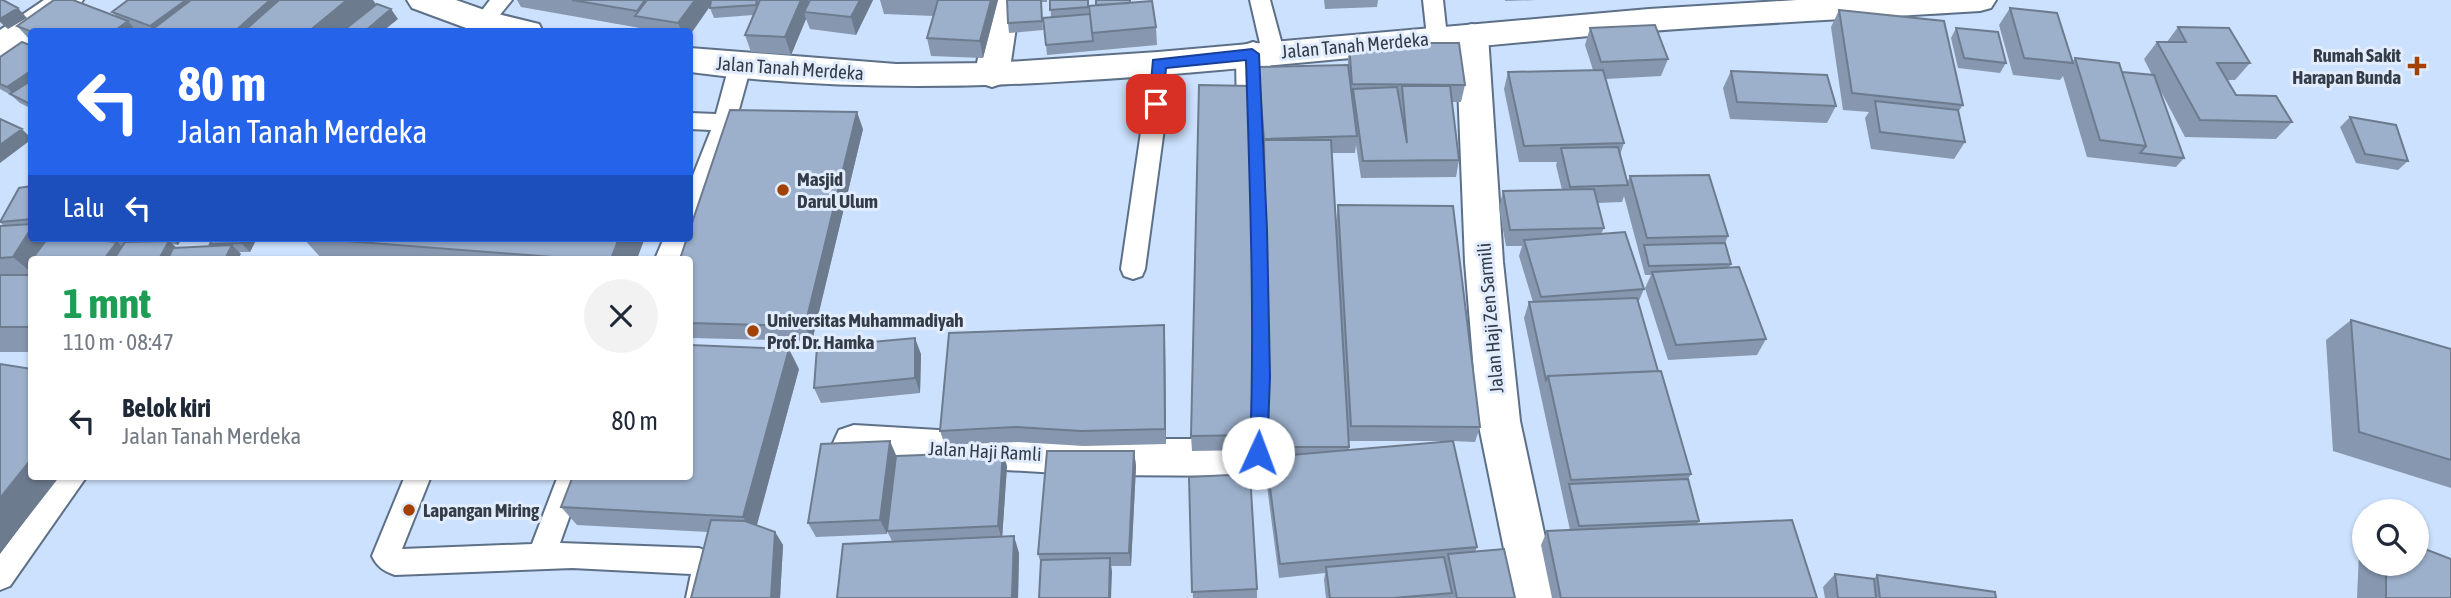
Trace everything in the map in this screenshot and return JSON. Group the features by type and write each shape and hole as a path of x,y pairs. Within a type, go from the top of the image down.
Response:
{"street":[{"path":"0,47 67,0"},
{"path":"992,75 1004,0"},
{"name":"Jalan Tanah Merdeka","path":"693,60 896,76 992,75 1158,64 1649,20 1883,3 1980,0"},
{"path":"463,6 517,28"},
{"name":"Jalan Haji Zen Sarmili","path":"1455,36 1484,262 1499,421 1536,598"},
{"name":"Jalan Haji Ramli","path":"854,443 1091,457 1256,458 1261,377 1263,53"}],"lane":[{"path":"1260,0 1263,53"},
{"path":"1433,0 1455,36"},
{"path":"1133,269 1160,77 1158,64"},
{"path":"693,201 719,142 740,66"},
{"path":"693,121 724,123"},
{"path":"0,577 71,480"},
{"path":"416,480 386,555 396,562 541,556 699,561 704,565 705,573 701,598"},
{"path":"541,556 570,480"}],"building":[{"path":"0,0 3,0 18,8 0,19"},
{"path":"54,0 73,0 128,21 118,28 28,28 28,30 17,26"},
{"path":"128,0 186,0 150,26 112,12"},
{"path":"191,0 270,0 238,28 154,28"},
{"path":"279,0 347,0 313,28 248,28"},
{"path":"572,0 645,0 637,11"},
{"path":"647,0 695,0 678,23 635,16"},
{"path":"711,0 757,0 756,5 710,8"},
{"path":"760,0 801,0 785,37 745,35"},
{"path":"810,0 860,0 851,17 804,12"},
{"path":"938,0 991,0 980,41 927,38"},
{"path":"1007,0 1041,0 1042,21 1008,23"},
{"path":"1050,0 1088,0 1088,7 1050,10"},
{"path":"1096,0 1130,0 1130,3 1096,5"},
{"path":"1152,1 1156,27 1092,33 1089,6"},
{"path":"377,4 391,9 369,28 347,28"},
{"path":"2010,8 2057,13 2073,63 2024,58"},
{"path":"1839,10 1944,21 1963,105 1852,93"},
{"path":"1090,14 1093,41 1046,45 1043,18"},
{"path":"1655,25 1668,59 1601,62 1590,28"},
{"path":"2178,27 2229,28 2250,63 2217,63 2236,95 2276,96 2292,122 2200,120 2157,42 2186,42"},
{"path":"1956,28 1998,32 2006,63 1964,58"},
{"path":"22,42 28,44 28,73 7,87 0,84 0,57"},
{"path":"1349,43 1459,43 1465,85 1352,84"},
{"path":"2075,58 2119,63 2146,146 2100,140"},
{"path":"1348,65 1357,136 1264,139 1258,67"},
{"path":"1603,70 1624,143 1524,146 1508,72"},
{"path":"1731,71 1827,75 1836,106 1737,102"},
{"path":"2122,72 2154,75 2184,158 2140,153 2146,146"},
{"path":"28,83 28,103 10,94"},
{"path":"1199,85 1251,86 1254,435 1191,436"},
{"path":"1402,86 1450,86 1459,160 1363,161 1353,89 1397,87 1407,143"},
{"path":"1875,101 1958,110 1965,142 1880,132"},
{"name":"Masjid Darul Ulum","path":"730,110 857,112 805,326 693,323 693,256 681,256 686,242 693,242 693,220"},
{"path":"2350,117 2396,125 2408,161 2365,154"},
{"path":"0,119 22,129 0,145"},
{"path":"1264,140 1331,140 1349,447 1269,447"},
{"path":"1618,147 1628,185 1570,187 1561,148"},
{"path":"1709,175 1728,236 1647,238 1630,176"},
{"path":"28,187 28,219 0,222 19,188"},
{"path":"1594,189 1604,228 1510,230 1503,191"},
{"path":"1338,205 1453,206 1480,427 1351,426"},
{"path":"28,224 28,233 13,257 0,258 0,226"},
{"path":"1625,232 1644,289 1541,297 1524,240"},
{"path":"45,242 117,242 106,256 34,256"},
{"path":"125,242 168,242 161,256 116,256"},
{"path":"211,242 242,242 241,243 210,244"},
{"path":"359,242 617,242 612,256 540,256"},
{"path":"1725,243 1731,264 1649,266 1644,245"},
{"path":"232,245 226,256 169,256 173,248"},
{"path":"1739,267 1766,339 1676,345 1652,272"},
{"path":"0,275 28,275 28,327 0,327"},
{"path":"1637,298 1658,371 1548,376 1546,380 1529,302"},
{"path":"2351,320 2451,349 2451,460 2359,432"},
{"path":"1164,325 1165,429 1081,431 1015,427 940,431 949,333"},
{"path":"915,338 915,378 814,388 817,347"},
{"path":"693,345 789,349 743,517 561,507 571,480 693,480"},
{"path":"0,364 28,368 28,463 0,498"},
{"path":"1661,371 1691,474 1571,480 1548,376"},
{"path":"890,441 880,520 808,523 821,444"},
{"path":"1453,441 1477,547 1280,564 1266,457"},
{"path":"1047,451 1134,451 1129,553 1038,554"},
{"path":"1003,452 998,526 887,531 896,456"},
{"path":"1250,474 1257,589 1192,592 1189,477"},
{"path":"1688,479 1699,521 1579,526 1569,484"},
{"path":"711,520 745,521 775,532 771,598 691,598"},
{"path":"1792,520 1817,598 1561,598 1547,531"},
{"path":"1014,536 1012,598 837,598 843,544"},
{"path":"1504,549 1515,598 1457,598 1448,554"},
{"path":"2429,551 2451,559 2451,598 2386,598 2386,576 2429,576"},
{"path":"1444,557 1452,593 1393,598 1330,598 1326,567"},
{"path":"1110,558 1109,598 1039,598 1041,560"},
{"path":"1835,574 1874,579 1876,598 1838,598"},
{"path":"1877,575 1995,592 1996,598 1880,598"}],"place":[{"name":"Rumah Sakit Harapan Bunda","path":"2417,66"},
{"name":"Masjid Darul Ulum","path":"783,190"},
{"name":"Universitas Muhammadiyah Prof. Dr. Hamka","path":"753,331"},
{"name":"Lapangan Miring","path":"409,510"}],"route":[{"path":"1156,104 1160,77 1158,64 1252,54 1259,229 1261,377 1258,453"}]}
